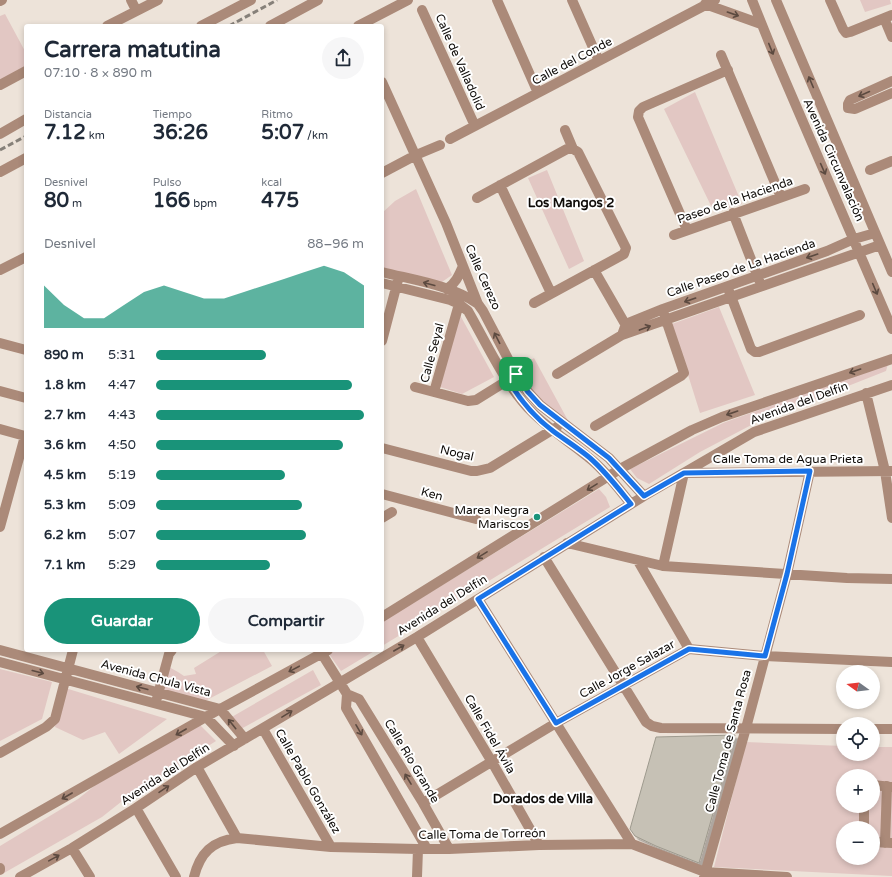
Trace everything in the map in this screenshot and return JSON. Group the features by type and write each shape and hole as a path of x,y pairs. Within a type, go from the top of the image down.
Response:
{"street":[{"path":"131,0 136,10"},
{"path":"112,24 136,10 158,0"},
{"path":"205,24 251,0"},
{"path":"274,24 318,0"},
{"path":"362,24 408,0"},
{"path":"497,0 538,93"},
{"path":"574,0 599,61"},
{"name":"Avenida Circunvalación","path":"752,0 892,329"},
{"name":"Avenida Circunvalación","path":"776,0 892,272"},
{"path":"830,0 843,29 846,32 850,32 888,16 892,37"},
{"path":"702,3 761,24"},
{"name":"Calle del Conde","path":"450,139 599,61 702,3"},
{"name":"Calle de Valladolid","path":"422,10 475,126"},
{"path":"721,55 780,197"},
{"path":"687,230 638,117 639,111 643,107 728,70"},
{"path":"0,85 24,72"},
{"path":"892,81 850,100 848,108 855,109 892,93"},
{"name":"Calle Cerezo","path":"384,86 446,223 478,304 483,311 520,398 533,413 552,430 588,456 608,477"},
{"path":"0,134 24,120"},
{"path":"565,130 573,149"},
{"path":"384,172 416,155 440,145"},
{"path":"477,198 567,149 573,149 578,152 626,248 624,254 534,303"},
{"path":"0,172 24,159"},
{"path":"870,170 892,161"},
{"path":"500,185 552,293"},
{"name":"Paseo de la Hacienda","path":"674,235 733,213 805,189"},
{"path":"733,213 762,285"},
{"name":"Calle Paseo de La Hacienda","path":"556,374 663,309 827,251 854,239 875,233"},
{"name":"Calle Paseo de La Hacienda","path":"626,331 667,320 762,285 880,245"},
{"path":"827,251 831,262"},
{"path":"0,270 24,257"},
{"path":"447,289 453,285 463,266"},
{"path":"594,270 626,331"},
{"path":"384,272 447,289 467,296 478,304"},
{"path":"384,333 399,276"},
{"path":"384,284 450,300 459,304"},
{"path":"727,287 751,349 755,352 759,352 860,314"},
{"name":"Calle Cerezo","path":"459,304 468,311 512,377 540,405 562,424 597,448 620,469"},
{"name":"Calle Seyal","path":"459,304 434,392 468,401 476,400 512,377"},
{"path":"595,426 684,373 663,309"},
{"path":"0,343 24,349"},
{"name":"Avenida del Delfín","path":"384,616 620,469 692,430 722,417 892,359"},
{"name":"Avenida del Delfín","path":"20,877 72,848 136,808 197,767 417,637 644,496 754,432 892,385"},
{"path":"415,386 434,392"},
{"path":"0,391 24,397"},
{"path":"866,393 888,471 892,518"},
{"name":"Nogal","path":"384,449 470,471 477,471 490,468 562,424"},
{"path":"0,429 24,436"},
{"path":"0,527 24,440"},
{"path":"620,469 644,496"},
{"name":"Calle Toma de Santa Rosa","path":"704,875 746,728 787,574 810,471"},
{"name":"Calle Toma de Agua Prieta","path":"684,473 888,471"},
{"path":"664,566 684,473"},
{"path":"608,477 631,504"},
{"name":"Ken","path":"384,495 476,519"},
{"path":"384,517 392,512"},
{"path":"567,543 664,566 847,578 892,579"},
{"path":"544,557 646,722 652,726 661,728 836,729"},
{"path":"638,561 689,649"},
{"path":"478,599 632,844"},
{"name":"Calle Fidel Ávila","path":"417,637 492,762 539,845"},
{"name":"Calle Jorge Salazar","path":"423,803 556,723 689,649 765,656 892,662"},
{"name":"Avenida Chula Vista","path":"0,650 220,709 245,739"},
{"path":"0,753 51,724 55,719 72,652"},
{"path":"155,704 170,652"},
{"path":"0,834 220,709 326,652"},
{"name":"Calle Río Grande","path":"326,652 347,694 346,708 422,849"},
{"name":"Avenida Chula Vista","path":"0,662 206,717 234,746"},
{"name":"Calle Río Grande","path":"347,694 359,699 423,803 449,849"},
{"name":"Calle Pablo González","path":"263,728 331,847"},
{"path":"880,729 892,729"},
{"path":"197,767 237,838"},
{"path":"888,843 889,786"},
{"path":"136,808 176,877"},
{"name":"Calle Toma de Torreón","path":"194,877 196,868 210,847 225,840 237,838 331,847 422,849 539,845 632,844 704,875 787,877"},
{"path":"72,848 90,877"},
{"path":"417,877 422,849"}],"shaded area":[{"path":"860,0 890,0 891,4 865,12"},
{"path":"5,14 24,49 24,67 0,80 0,16"},
{"path":"695,92 742,204 714,212 664,109"},
{"path":"547,170 584,261 569,269 528,178"},
{"path":"416,189 452,275 439,284 384,269 384,211 395,201"},
{"path":"719,307 755,395 700,413 672,324"},
{"path":"460,315 494,377 462,394 440,387"},
{"path":"534,358 571,426 530,394 516,370"},
{"path":"888,364 886,371 757,422 700,452 649,484 637,478 630,469 723,423"},
{"path":"599,489 606,497 610,507 384,645 384,621"},
{"path":"220,652 264,652 272,666 205,701 164,691 167,666 184,676 196,674 194,668"},
{"path":"332,652 373,652 341,671 329,654"},
{"path":"0,669 52,682 42,719 0,741"},
{"path":"313,670 321,685 239,730 230,718"},
{"path":"65,688 167,719 119,754 105,732 83,740 55,727"},
{"path":"200,725 216,741 126,798 102,817 4,873 0,866 0,846 78,799 108,775"},
{"path":"746,742 836,746 836,761 880,761 880,747 892,747 892,876 714,867"}],"building":[{"path":"735,735 699,863 635,836 630,829 656,737"}],"railway":[{"path":"233,24 277,0"},
{"path":"0,150 24,137"}],"place":[{"name":"Marea Negra Mariscos","path":"537,517"}],"district":[{"name":"Los Mangos 2","path":"571,202"},
{"name":"Dorados de Villa","path":"543,798"}],"route":[{"path":"516,374 528,392 540,405 562,424 609,458 644,496 684,473 810,471 787,574 765,656 689,649 556,723 478,599 631,504 601,468 588,456 552,430 533,413 520,398 508,380 516,374"}]}
